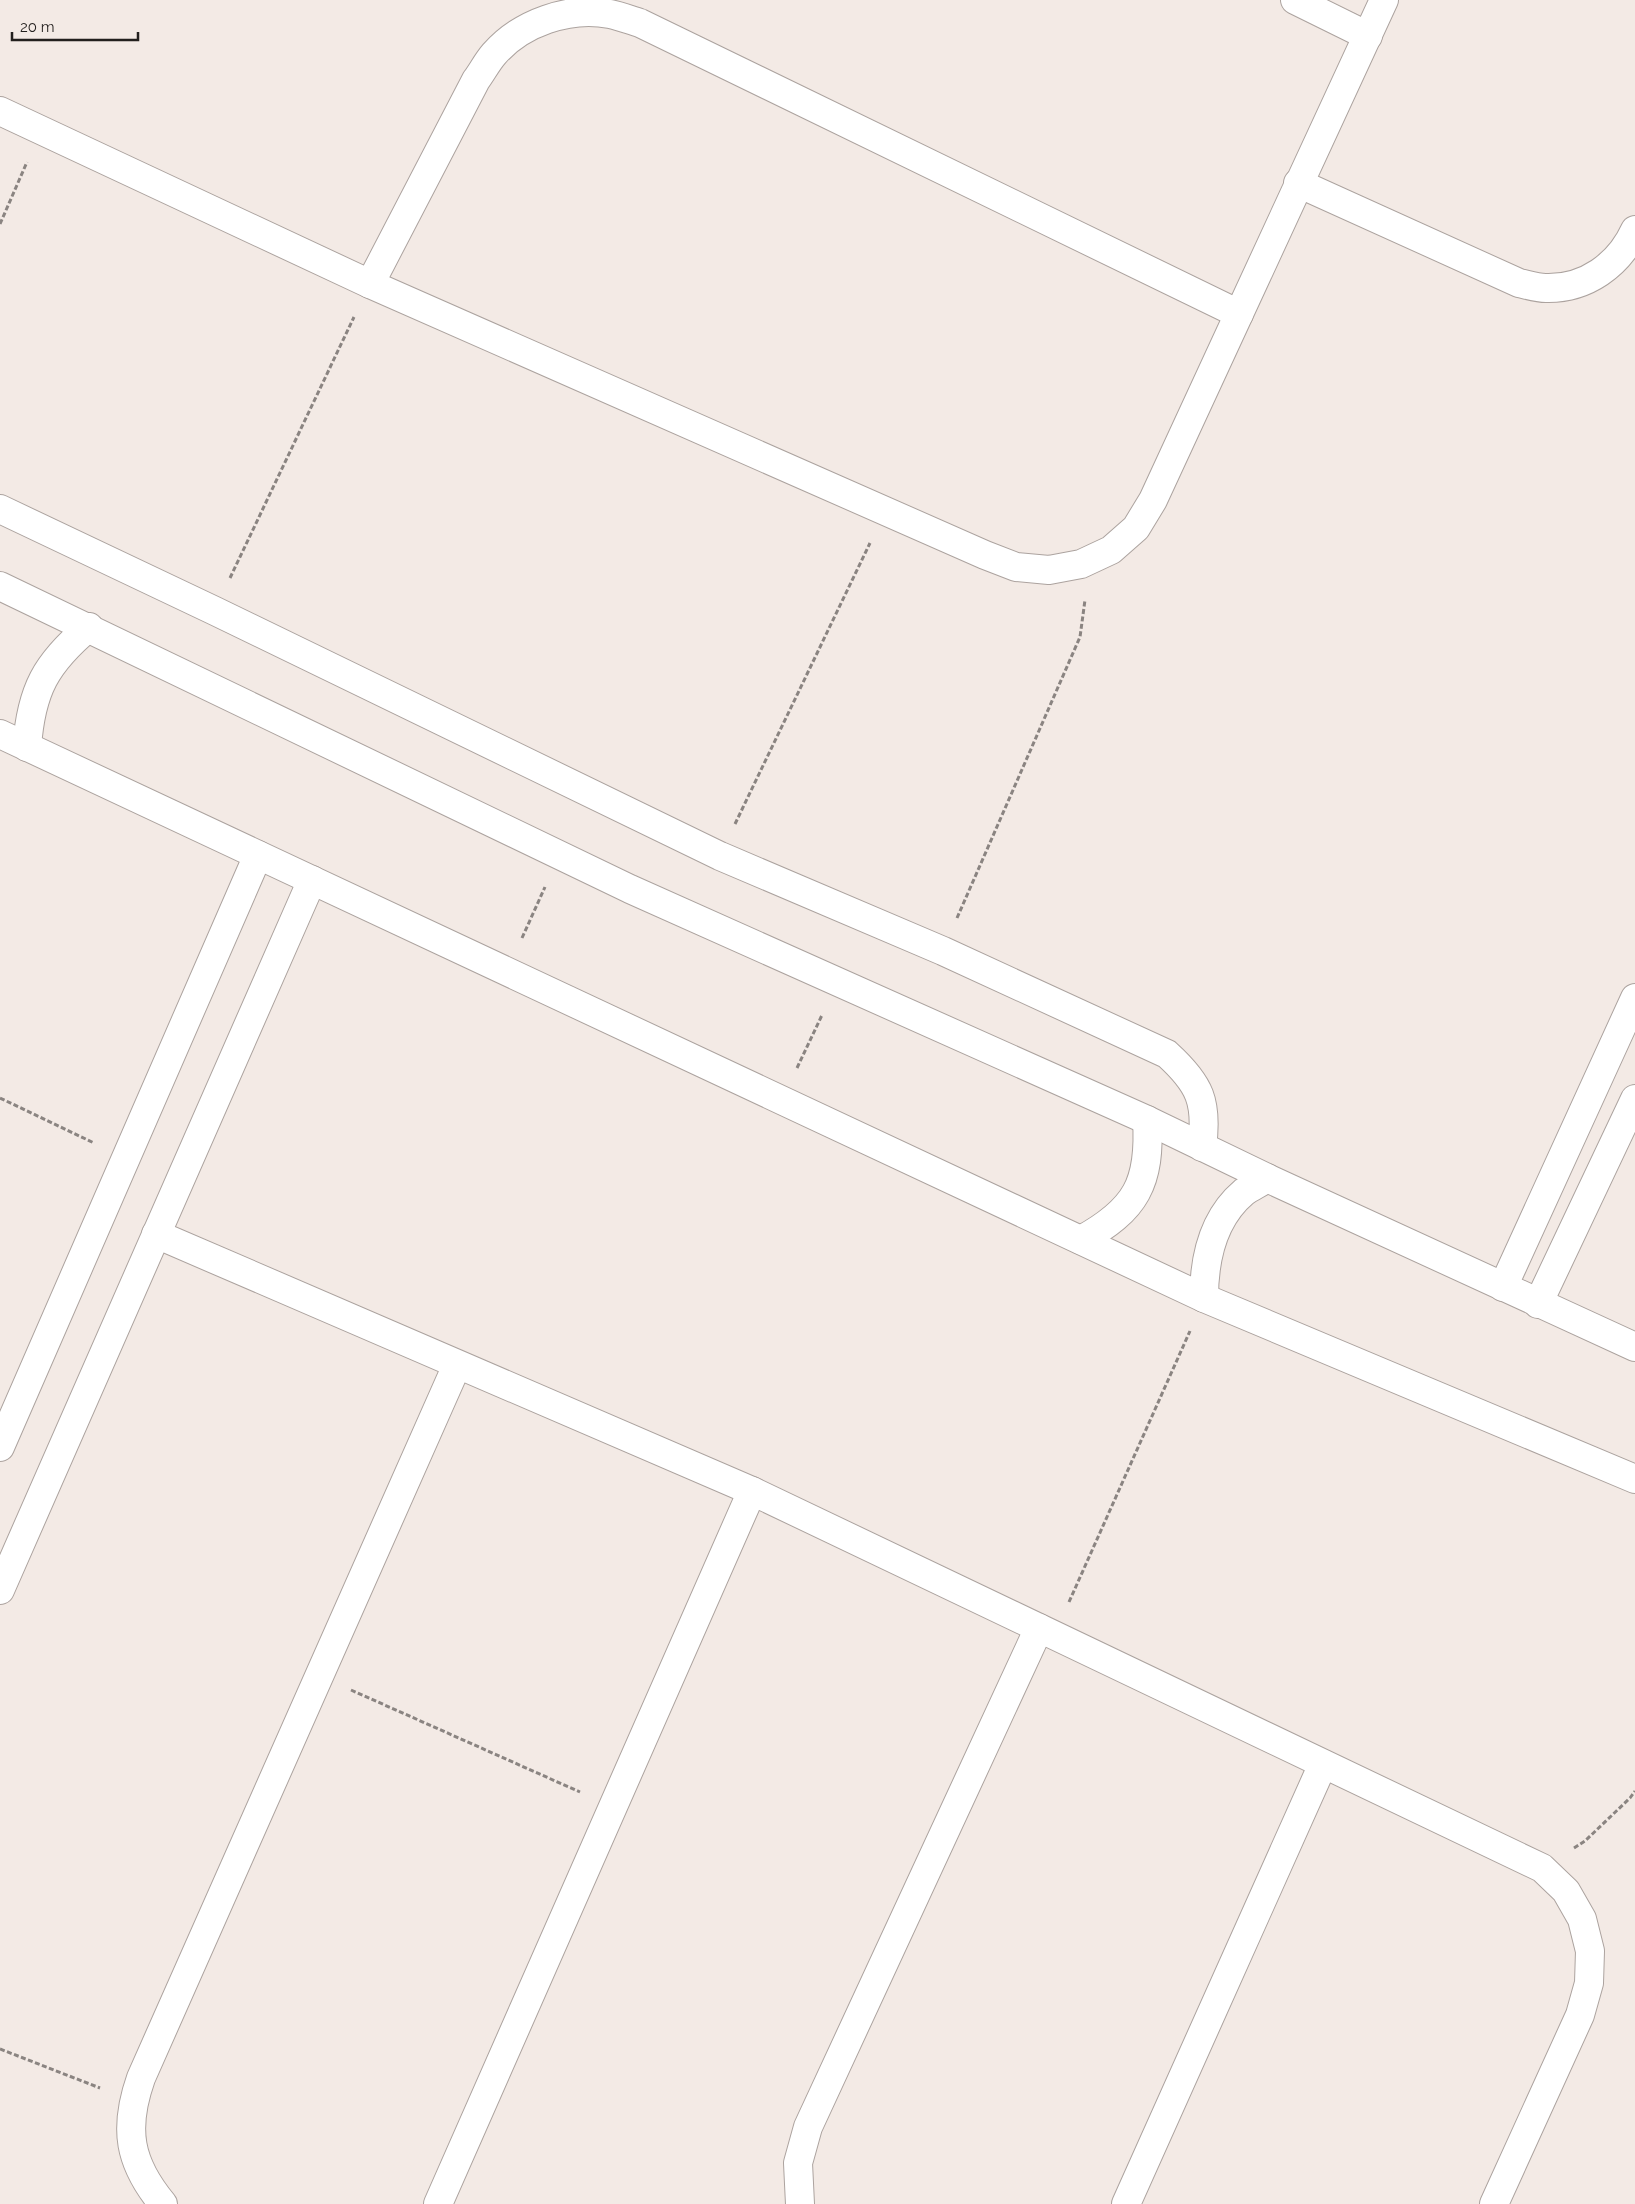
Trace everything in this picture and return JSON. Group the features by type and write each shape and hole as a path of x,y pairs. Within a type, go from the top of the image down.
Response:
{"street":[{"path":"1295,0 1368,36"},
{"path":"0,111 370,284 985,555 1016,567 1049,570 1082,564 1111,550 1136,528 1153,500 1384,0"},
{"path":"370,284 476,80 494,54 518,33 547,19 578,13 610,14 640,23 1239,314"},
{"path":"1298,183 1519,283 1545,288 1571,286 1595,276 1616,260 1635,230"},
{"path":"0,509 215,610 720,856 943,951 1167,1054 1187,1072 1200,1095 1205,1121 1202,1146"},
{"path":"0,586 89,627 630,889 1147,1120 1267,1178 1635,1347"},
{"path":"27,747 29,719 37,692 50,666 68,645 89,627"},
{"path":"0,734 1204,1298 1635,1479"},
{"path":"0,1447 258,855"},
{"path":"0,1590 312,880"},
{"path":"1502,1287 1635,998"},
{"path":"1538,1304 1635,1099"},
{"path":"1081,1240 1107,1226 1128,1205 1143,1179 1149,1150 1147,1120"},
{"path":"1204,1298 1204,1269 1211,1240 1224,1214 1244,1193 1267,1178"},
{"path":"156,1234 752,1491 1542,1868 1566,1891 1582,1919 1590,1951 1590,1984 1580,2016 1494,2204"},
{"path":"163,2204 147,2185 136,2160 130,2132 133,2101 141,2078 457,1365"},
{"path":"438,2204 752,1491"},
{"path":"800,2204 798,2162 808,2127 1047,1632"},
{"path":"1126,2204 1323,1764"}],"path":[{"path":"0,224 41,130"},
{"path":"215,610 370,284"},
{"path":"720,856 885,511"},
{"path":"943,951 1080,637 1086,590 1082,564"},
{"path":"508,972 559,854"},
{"path":"783,1101 836,982"},
{"path":"0,1098 126,1158"},
{"path":"1047,1632 1204,1298"},
{"path":"319,1676 613,1807"},
{"path":"1542,1868 1585,1841 1635,1791"},
{"path":"0,2049 133,2101"}]}
